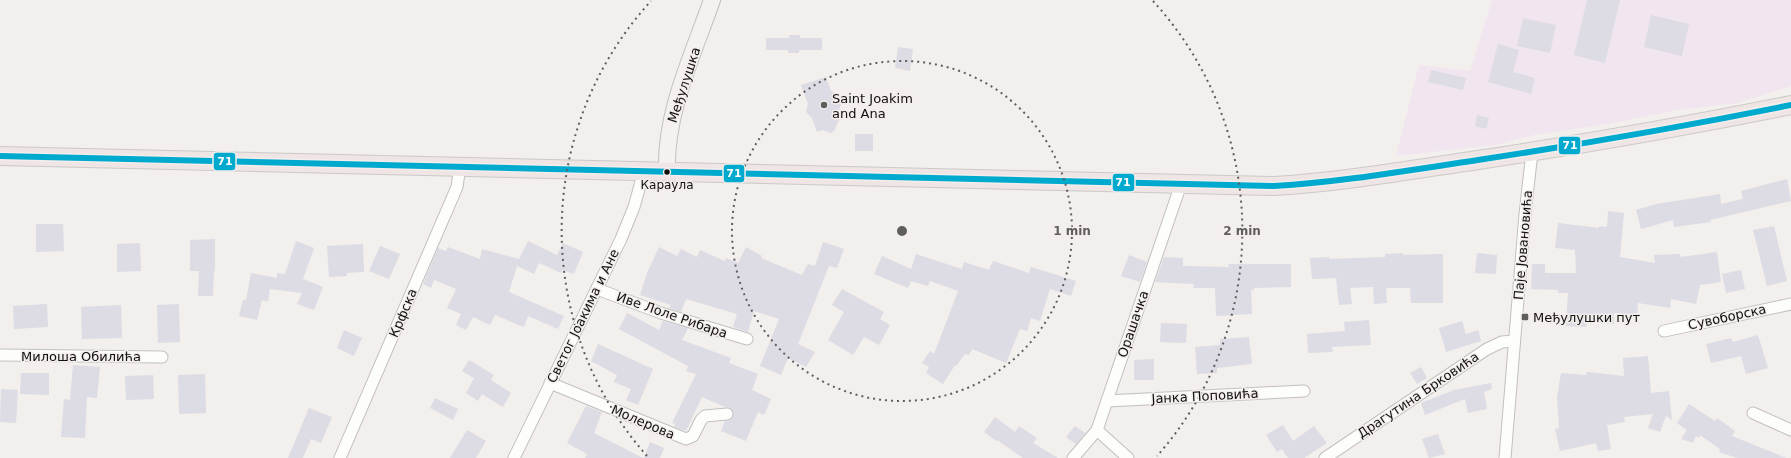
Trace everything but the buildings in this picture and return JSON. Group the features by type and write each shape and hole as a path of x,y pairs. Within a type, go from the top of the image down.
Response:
{"main road":[{"path":"0,156 1250,186 1304,184 1392,173 1532,152 1791,105"}],"street":[{"name":"Међулушка","path":"667,171 668,143 675,109 712,0"},
{"name":"Паје Јовановића","path":"1505,458 1525,214 1532,152"},
{"name":"Крфска","path":"340,458 457,187 460,166"},
{"name":"Светог Јоакима и Ане","path":"514,458 597,288 634,207 644,171"},
{"name":"Орашачка","path":"1074,458 1097,430 1181,184"},
{"name":"Иве Лоле Рибара","path":"597,288 662,313 747,339"},
{"name":"Сувоборска","path":"1664,331 1791,304"},
{"name":"Драгутина Брковића","path":"1325,458 1487,349 1502,342 1514,341"},
{"name":"Милоша Обилића","path":"0,355 162,356"},
{"name":"Молерова","path":"550,383 686,439 693,436 701,420 705,416 727,414"},
{"name":"Јанка Поповића","path":"1107,401 1304,391"},
{"path":"1753,412 1791,430"},
{"path":"1097,430 1128,458"}],"shaded area":[{"path":"1492,0 1791,0 1791,86 1738,103 1677,110 1608,124 1534,135 1495,145 1396,156 1419,65 1470,71"}],"transit line":[{"name":"71","path":"0,156 1274,186 1350,179 1517,154 1791,105"}],"place":[{"name":"Saint Joakim and Ana","path":"824,105"},
{"name":"Караула","path":"667,172"},
{"name":"Међулушки пут","path":"1525,317"}]}
